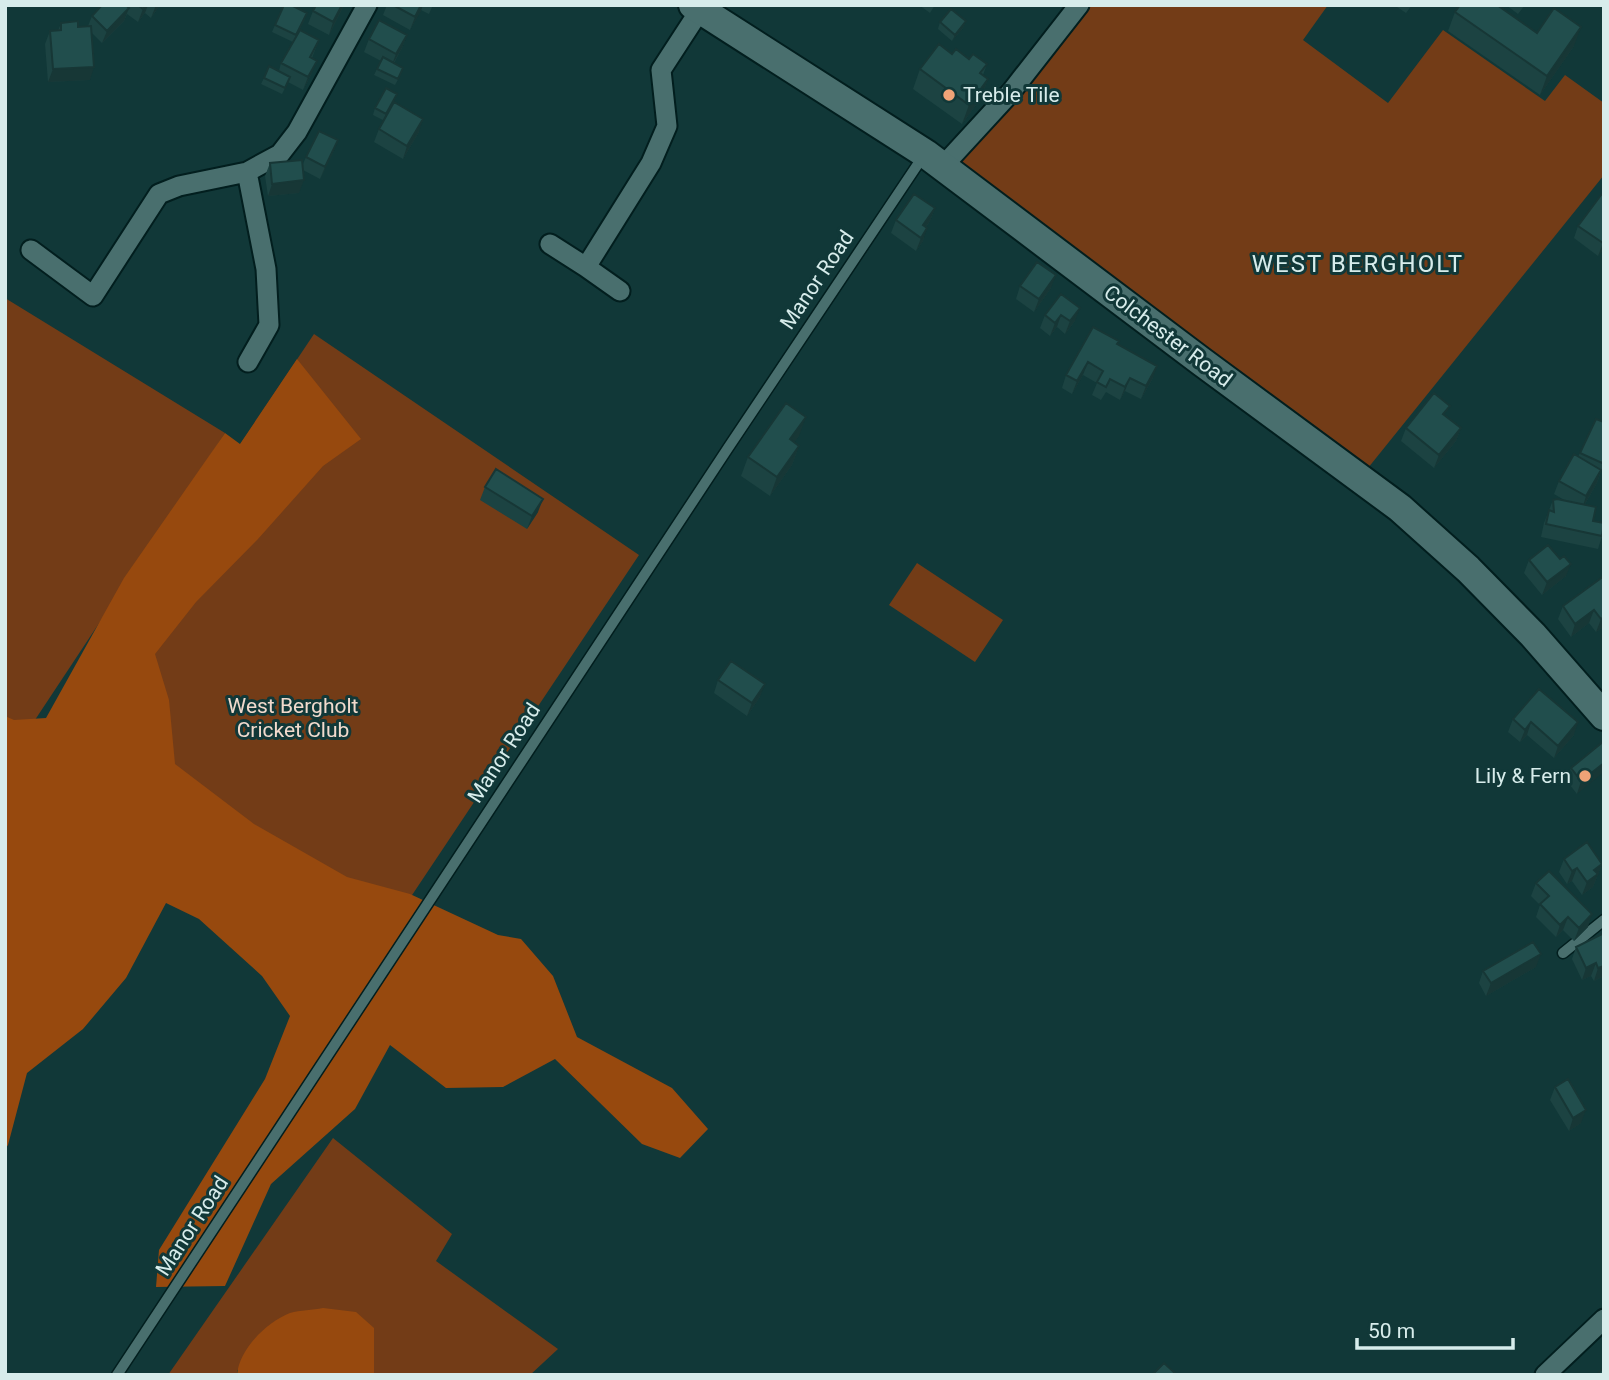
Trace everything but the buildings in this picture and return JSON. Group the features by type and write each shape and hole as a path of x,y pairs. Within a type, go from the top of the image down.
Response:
{"main road":[{"name":"Colchester Road","path":"696,8 934,160 1400,508 1468,569 1533,635 1604,716"}],"street":[{"path":"31,250 93,296 159,194 179,186 247,172 280,154 297,132 367,5"},
{"path":"934,160 1011,92 1079,5"},
{"path":"586,267 650,163 667,126 661,70 696,8"},
{"path":"247,172 266,270 269,325 248,362"},
{"path":"550,244 620,290"},
{"path":"1545,1375 1604,1319"}],"lane":[{"name":"Manor Road","path":"117,1375 728,448 934,160"},
{"path":"1563,953 1604,920"}],"green space":[{"path":"1087,5 1328,5 1303,40 1388,103 1443,30 1545,101 1565,75 1604,103 1604,175 1368,468 957,163"},
{"path":"5,298 225,433 23,738 5,727"},
{"name":"West Bergholt Cricket Club","path":"314,334 639,555 342,1000 19,775"},
{"path":"917,563 1003,620 975,662 889,605"},
{"path":"333,1138 452,1234 436,1261 558,1349 530,1375 374,1375 374,1328 237,1370 237,1375 168,1375"}],"shaded area":[{"path":"297,359 361,439 323,466 258,539 196,602 155,654 169,700 175,764 254,824 347,877 410,894 498,935 521,939 553,976 577,1037 672,1088 708,1129 680,1158 642,1144 555,1059 503,1087 446,1088 390,1045 355,1109 271,1184 225,1286 156,1287 159,1250 265,1079 290,1016 262,976 199,919 166,903 126,978 83,1029 27,1073 5,1149 5,716 14,720 46,718 124,578 225,433 240,444"},
{"path":"323,1308 356,1312 374,1328 374,1375 237,1375 249,1346 272,1323 290,1313"}],"place":[{"name":"Treble Tile","path":"949,95"},
{"name":"Lily & Fern","path":"1585,776"}],"district":[{"name":"WEST BERGHOLT","path":"1358,264"}]}
